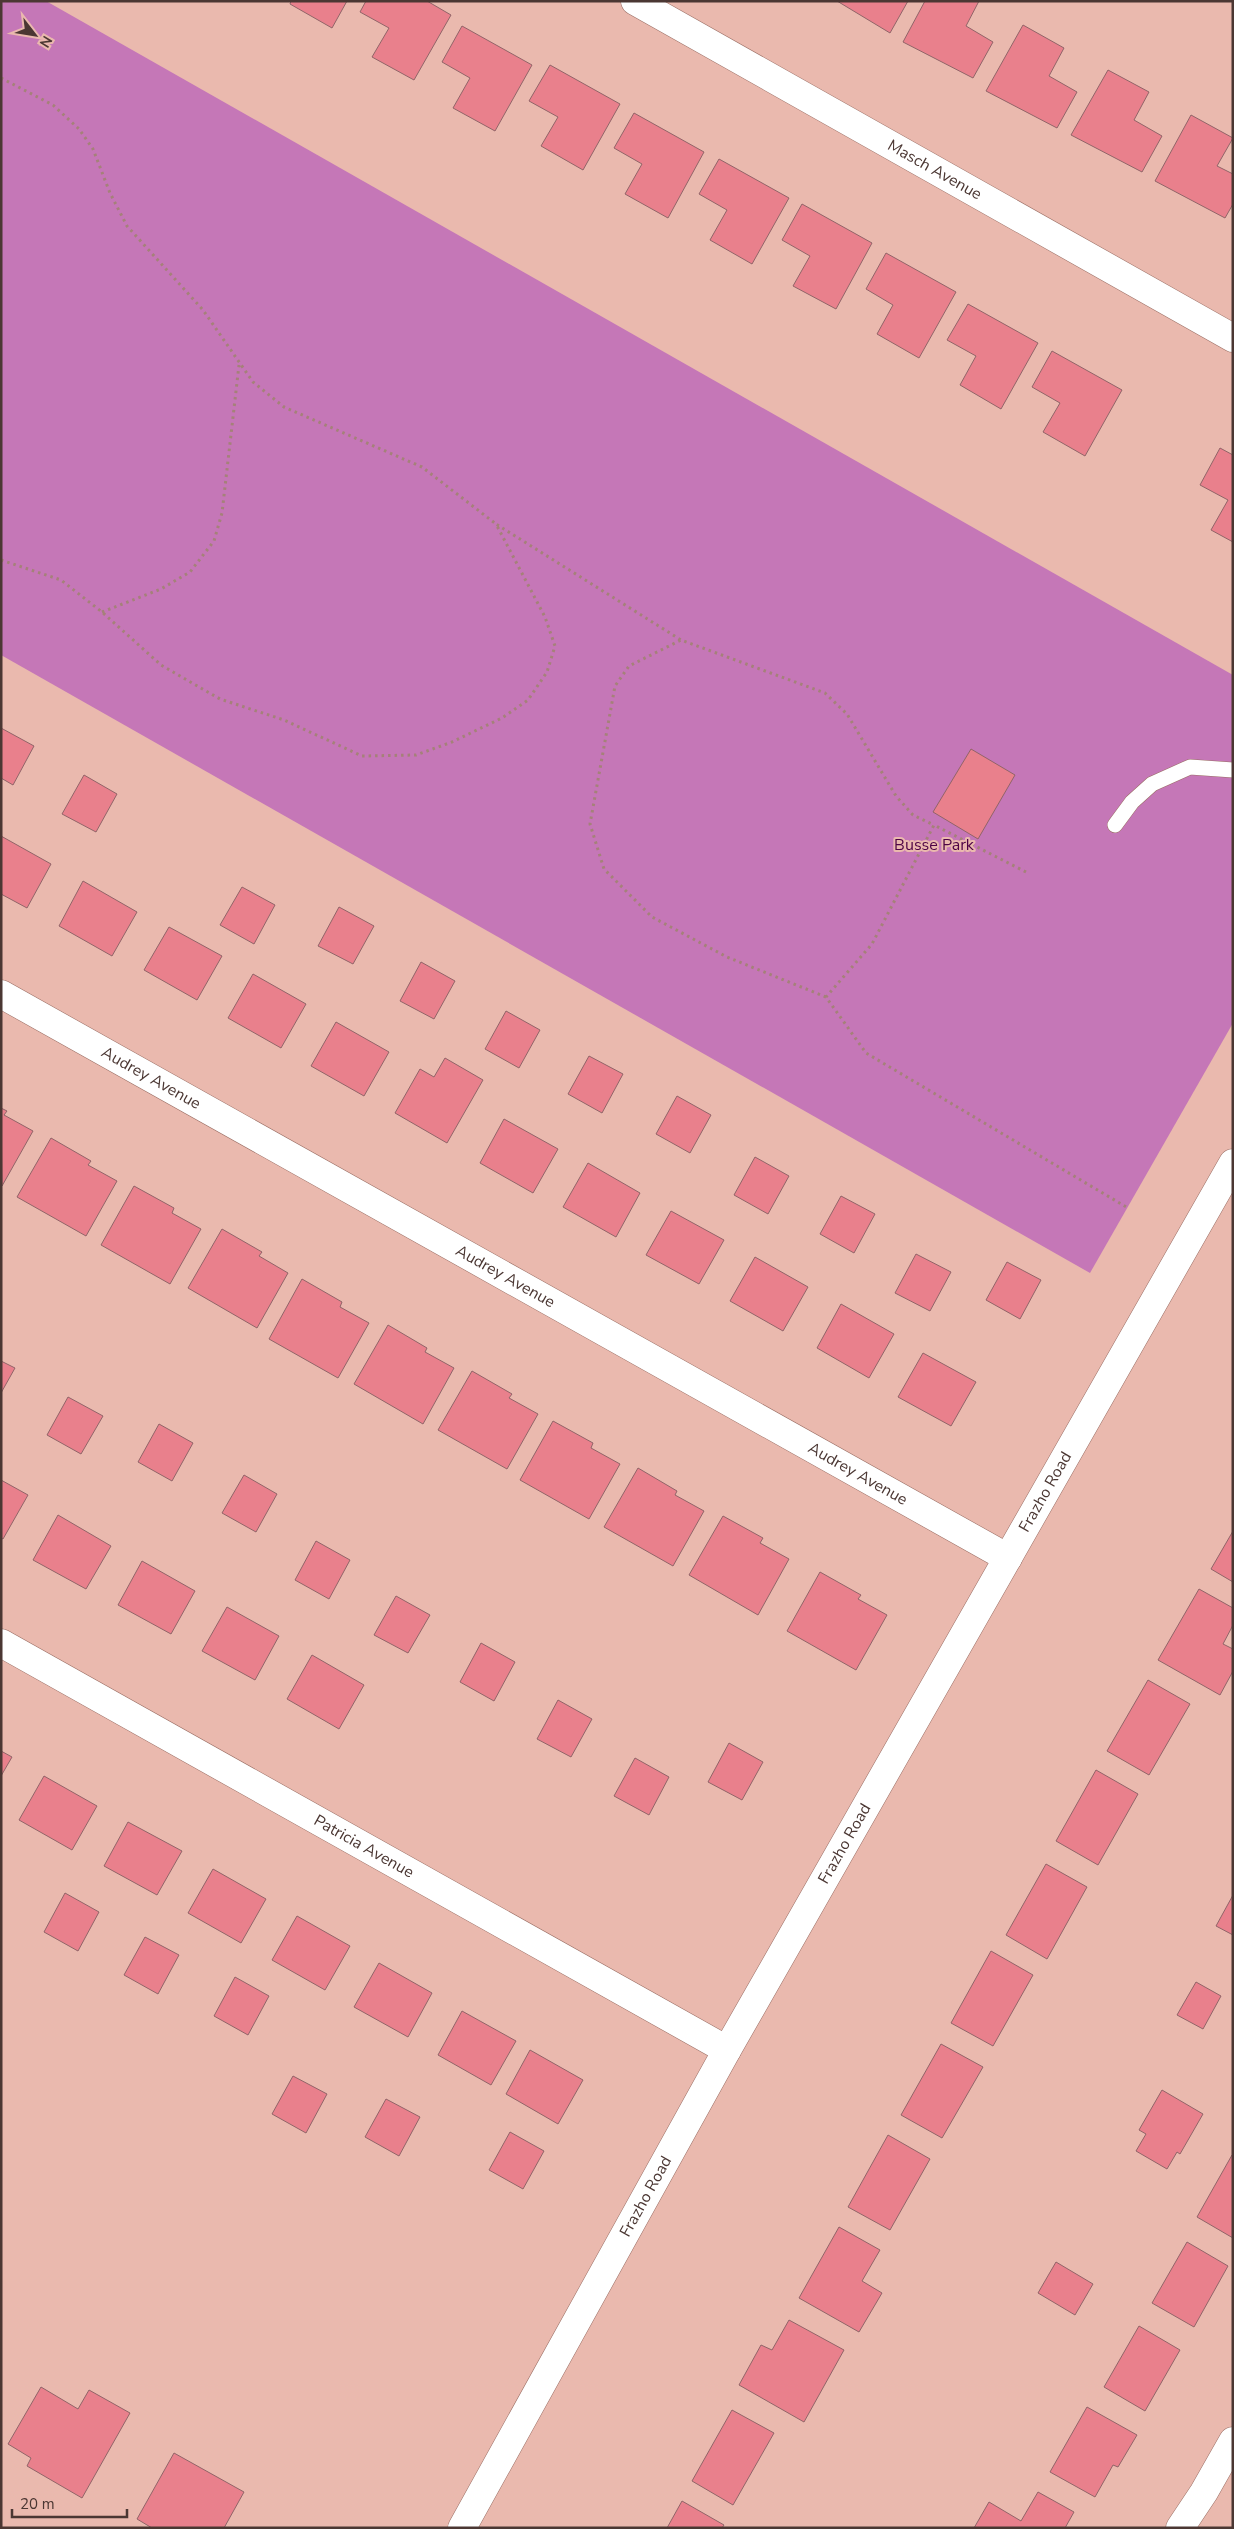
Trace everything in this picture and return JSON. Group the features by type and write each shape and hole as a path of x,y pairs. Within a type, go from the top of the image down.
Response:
{"street":[{"name":"Masch Avenue","path":"635,1 1233,338"},
{"name":"Audrey Avenue","path":"1,994 1008,1558"},
{"name":"Frazho Road","path":"462,2528 727,2050 1233,1163"},
{"name":"Patricia Avenue","path":"1,1643 727,2050"},
{"path":"1180,2528 1204,2492 1233,2441"}],"lane":[{"path":"1115,825 1132,802 1152,784 1190,767 1233,770"}],"path":[{"path":"1,78 53,105 79,129 93,149 110,193 127,226 203,310 253,382 284,407 422,467 496,524 681,640 825,693 847,714 896,796 914,815 1026,872"},
{"path":"102,612 161,589 190,572 214,541 222,513 239,364"},
{"path":"1,560 61,580 102,612 161,664 220,699 284,720 362,756 416,755 452,742 502,718 528,700 547,672 555,646 544,617 496,524"},
{"path":"681,640 630,666 615,686 590,824 604,869 652,916 727,957 826,997 866,1053 1128,1208"},
{"path":"826,997 872,944 934,825"}],"green space":[{"name":"Busse Park","path":"1,1 46,1 1233,675 1233,1023 1090,1273 1,655"}],"building":[{"path":"291,1 347,1 332,28 290,4"},
{"path":"366,1 427,1 451,15 414,80 372,57 389,28 360,12"},
{"path":"837,1 908,1 890,33"},
{"path":"925,1 979,1 966,26 993,42 973,78 903,42"},
{"path":"1023,25 1064,48 1049,76 1077,92 1057,128 986,91"},
{"path":"462,26 532,65 495,131 453,108 470,78 442,62"},
{"path":"550,65 620,104 583,170 541,146 558,117 529,101"},
{"path":"1108,70 1149,92 1134,120 1162,136 1142,172 1071,135"},
{"path":"634,113 704,152 668,218 625,194 642,164 614,148"},
{"path":"1191,115 1233,138 1217,166 1233,174 1233,204 1225,218 1155,181"},
{"path":"719,159 789,198 752,264 710,240 727,210 699,194"},
{"path":"802,204 872,243 836,309 793,286 810,256 782,240"},
{"path":"886,253 956,292 919,358 877,334 893,305 866,289"},
{"path":"968,304 1038,343 1001,409 960,385 976,356 947,340"},
{"path":"1052,351 1122,390 1085,456 1043,432 1060,403 1032,387"},
{"path":"1220,448 1233,455 1233,542 1211,530 1228,500 1200,485"},
{"path":"1,728 34,746 13,785 1,778"},
{"path":"971,749 1015,775 978,839 933,812"},
{"path":"84,775 117,794 96,832 62,814"},
{"path":"1,836 51,864 27,908 1,894"},
{"path":"83,881 137,912 112,956 59,926"},
{"path":"242,887 275,905 254,944 220,925"},
{"path":"339,907 374,926 353,964 318,946"},
{"path":"169,927 222,956 197,1000 144,970"},
{"path":"421,962 455,981 434,1019 400,1001"},
{"path":"253,974 306,1004 281,1048 228,1018"},
{"path":"506,1011 540,1030 519,1068 485,1049"},
{"path":"336,1022 389,1052 364,1096 311,1066"},
{"path":"589,1056 623,1074 602,1113 568,1094"},
{"path":"445,1058 483,1080 447,1143 395,1113 420,1069 434,1077"},
{"path":"677,1096 711,1115 690,1153 656,1134"},
{"path":"1,1108 7,1111 4,1115 33,1131 2,1186"},
{"path":"504,1119 558,1149 533,1193 480,1163"},
{"path":"51,1138 91,1161 88,1165 117,1181 86,1236 17,1197"},
{"path":"755,1157 789,1176 768,1214 734,1195"},
{"path":"588,1163 640,1193 616,1237 563,1207"},
{"path":"134,1186 174,1208 172,1213 201,1229 170,1284 101,1245"},
{"path":"841,1196 875,1214 854,1253 820,1234"},
{"path":"671,1211 724,1240 699,1284 646,1255"},
{"path":"222,1229 262,1252 259,1256 288,1273 257,1328 188,1288"},
{"path":"916,1254 951,1272 930,1311 895,1293"},
{"path":"755,1257 808,1287 783,1331 730,1301"},
{"path":"1007,1262 1041,1280 1020,1319 986,1300"},
{"path":"302,1279 342,1302 340,1307 369,1323 338,1378 269,1339"},
{"path":"841,1304 894,1334 869,1378 817,1348"},
{"path":"388,1325 427,1348 425,1352 454,1368 423,1424 354,1384"},
{"path":"923,1353 976,1382 951,1426 898,1397"},
{"path":"1,1361 15,1368 1,1393"},
{"path":"472,1371 512,1394 509,1398 538,1414 507,1469 438,1430"},
{"path":"68,1397 103,1416 81,1454 47,1435"},
{"path":"553,1421 593,1443 591,1448 620,1464 589,1519 520,1480"},
{"path":"159,1424 193,1443 172,1481 138,1462"},
{"path":"638,1468 677,1491 675,1495 704,1511 673,1566 604,1527"},
{"path":"244,1475 277,1494 256,1532 222,1513"},
{"path":"1,1480 28,1495 3,1539 1,1538"},
{"path":"58,1515 111,1546 86,1589 33,1560"},
{"path":"723,1516 763,1538 760,1543 789,1559 758,1615 689,1575"},
{"path":"1233,1531 1233,1582 1211,1569"},
{"path":"316,1541 350,1560 329,1599 295,1580"},
{"path":"142,1561 195,1591 171,1634 118,1605"},
{"path":"820,1572 861,1595 858,1599 887,1615 856,1670 787,1631"},
{"path":"1199,1589 1233,1608 1233,1625 1223,1644 1233,1649 1233,1671 1220,1695 1158,1660"},
{"path":"396,1596 430,1615 408,1653 374,1635"},
{"path":"227,1607 279,1636 255,1680 202,1651"},
{"path":"481,1643 515,1662 494,1701 460,1682"},
{"path":"312,1655 364,1685 339,1729 287,1699"},
{"path":"1148,1680 1190,1704 1149,1775 1107,1751"},
{"path":"558,1700 592,1719 571,1757 537,1739"},
{"path":"729,1743 763,1762 742,1800 708,1782"},
{"path":"1,1751 12,1757 1,1776"},
{"path":"635,1758 669,1777 649,1815 614,1796"},
{"path":"1096,1770 1138,1794 1098,1865 1056,1841"},
{"path":"44,1776 97,1806 72,1850 19,1820"},
{"path":"128,1822 182,1851 157,1895 104,1866"},
{"path":"1046,1864 1087,1887 1047,1959 1006,1935"},
{"path":"213,1869 266,1899 241,1943 188,1913"},
{"path":"65,1893 99,1912 78,1951 44,1932"},
{"path":"1233,1895 1233,1935 1216,1926"},
{"path":"297,1916 350,1946 325,1990 272,1960"},
{"path":"145,1937 179,1955 158,1994 124,1975"},
{"path":"991,1951 1033,1975 993,2046 951,2023"},
{"path":"379,1963 432,1993 408,2037 354,2007"},
{"path":"235,1977 269,1996 248,2035 214,2016"},
{"path":"1196,1982 1221,1996 1203,2029 1177,2015"},
{"path":"462,2011 516,2041 491,2085 438,2055"},
{"path":"941,2044 983,2067 942,2138 901,2115"},
{"path":"530,2050 583,2080 558,2124 506,2094"},
{"path":"293,2076 327,2094 306,2133 272,2114"},
{"path":"1162,2090 1203,2114 1180,2154 1177,2152 1167,2169 1136,2151 1146,2134 1139,2130"},
{"path":"386,2099 420,2117 399,2156 365,2137"},
{"path":"510,2132 544,2151 523,2189 489,2170"},
{"path":"888,2135 930,2159 890,2230 848,2207"},
{"path":"1233,2156 1233,2238 1197,2217"},
{"path":"839,2227 880,2250 862,2281 882,2293 859,2332 799,2298"},
{"path":"1187,2242 1228,2266 1194,2327 1152,2303"},
{"path":"1056,2262 1093,2284 1075,2315 1038,2293"},
{"path":"789,2320 844,2350 804,2422 739,2385 761,2345 772,2350"},
{"path":"1139,2326 1180,2350 1145,2411 1104,2387"},
{"path":"41,2387 78,2409 89,2390 130,2413 82,2498 27,2466 31,2458 8,2444"},
{"path":"1087,2407 1137,2435 1118,2467 1113,2465 1095,2497 1050,2472"},
{"path":"732,2410 774,2433 733,2505 692,2481"},
{"path":"174,2453 244,2492 224,2528 152,2528 137,2519"},
{"path":"1038,2492 1074,2512 1065,2528 974,2528 989,2502 1021,2521"},
{"path":"682,2501 724,2525 722,2528 667,2528"}]}
